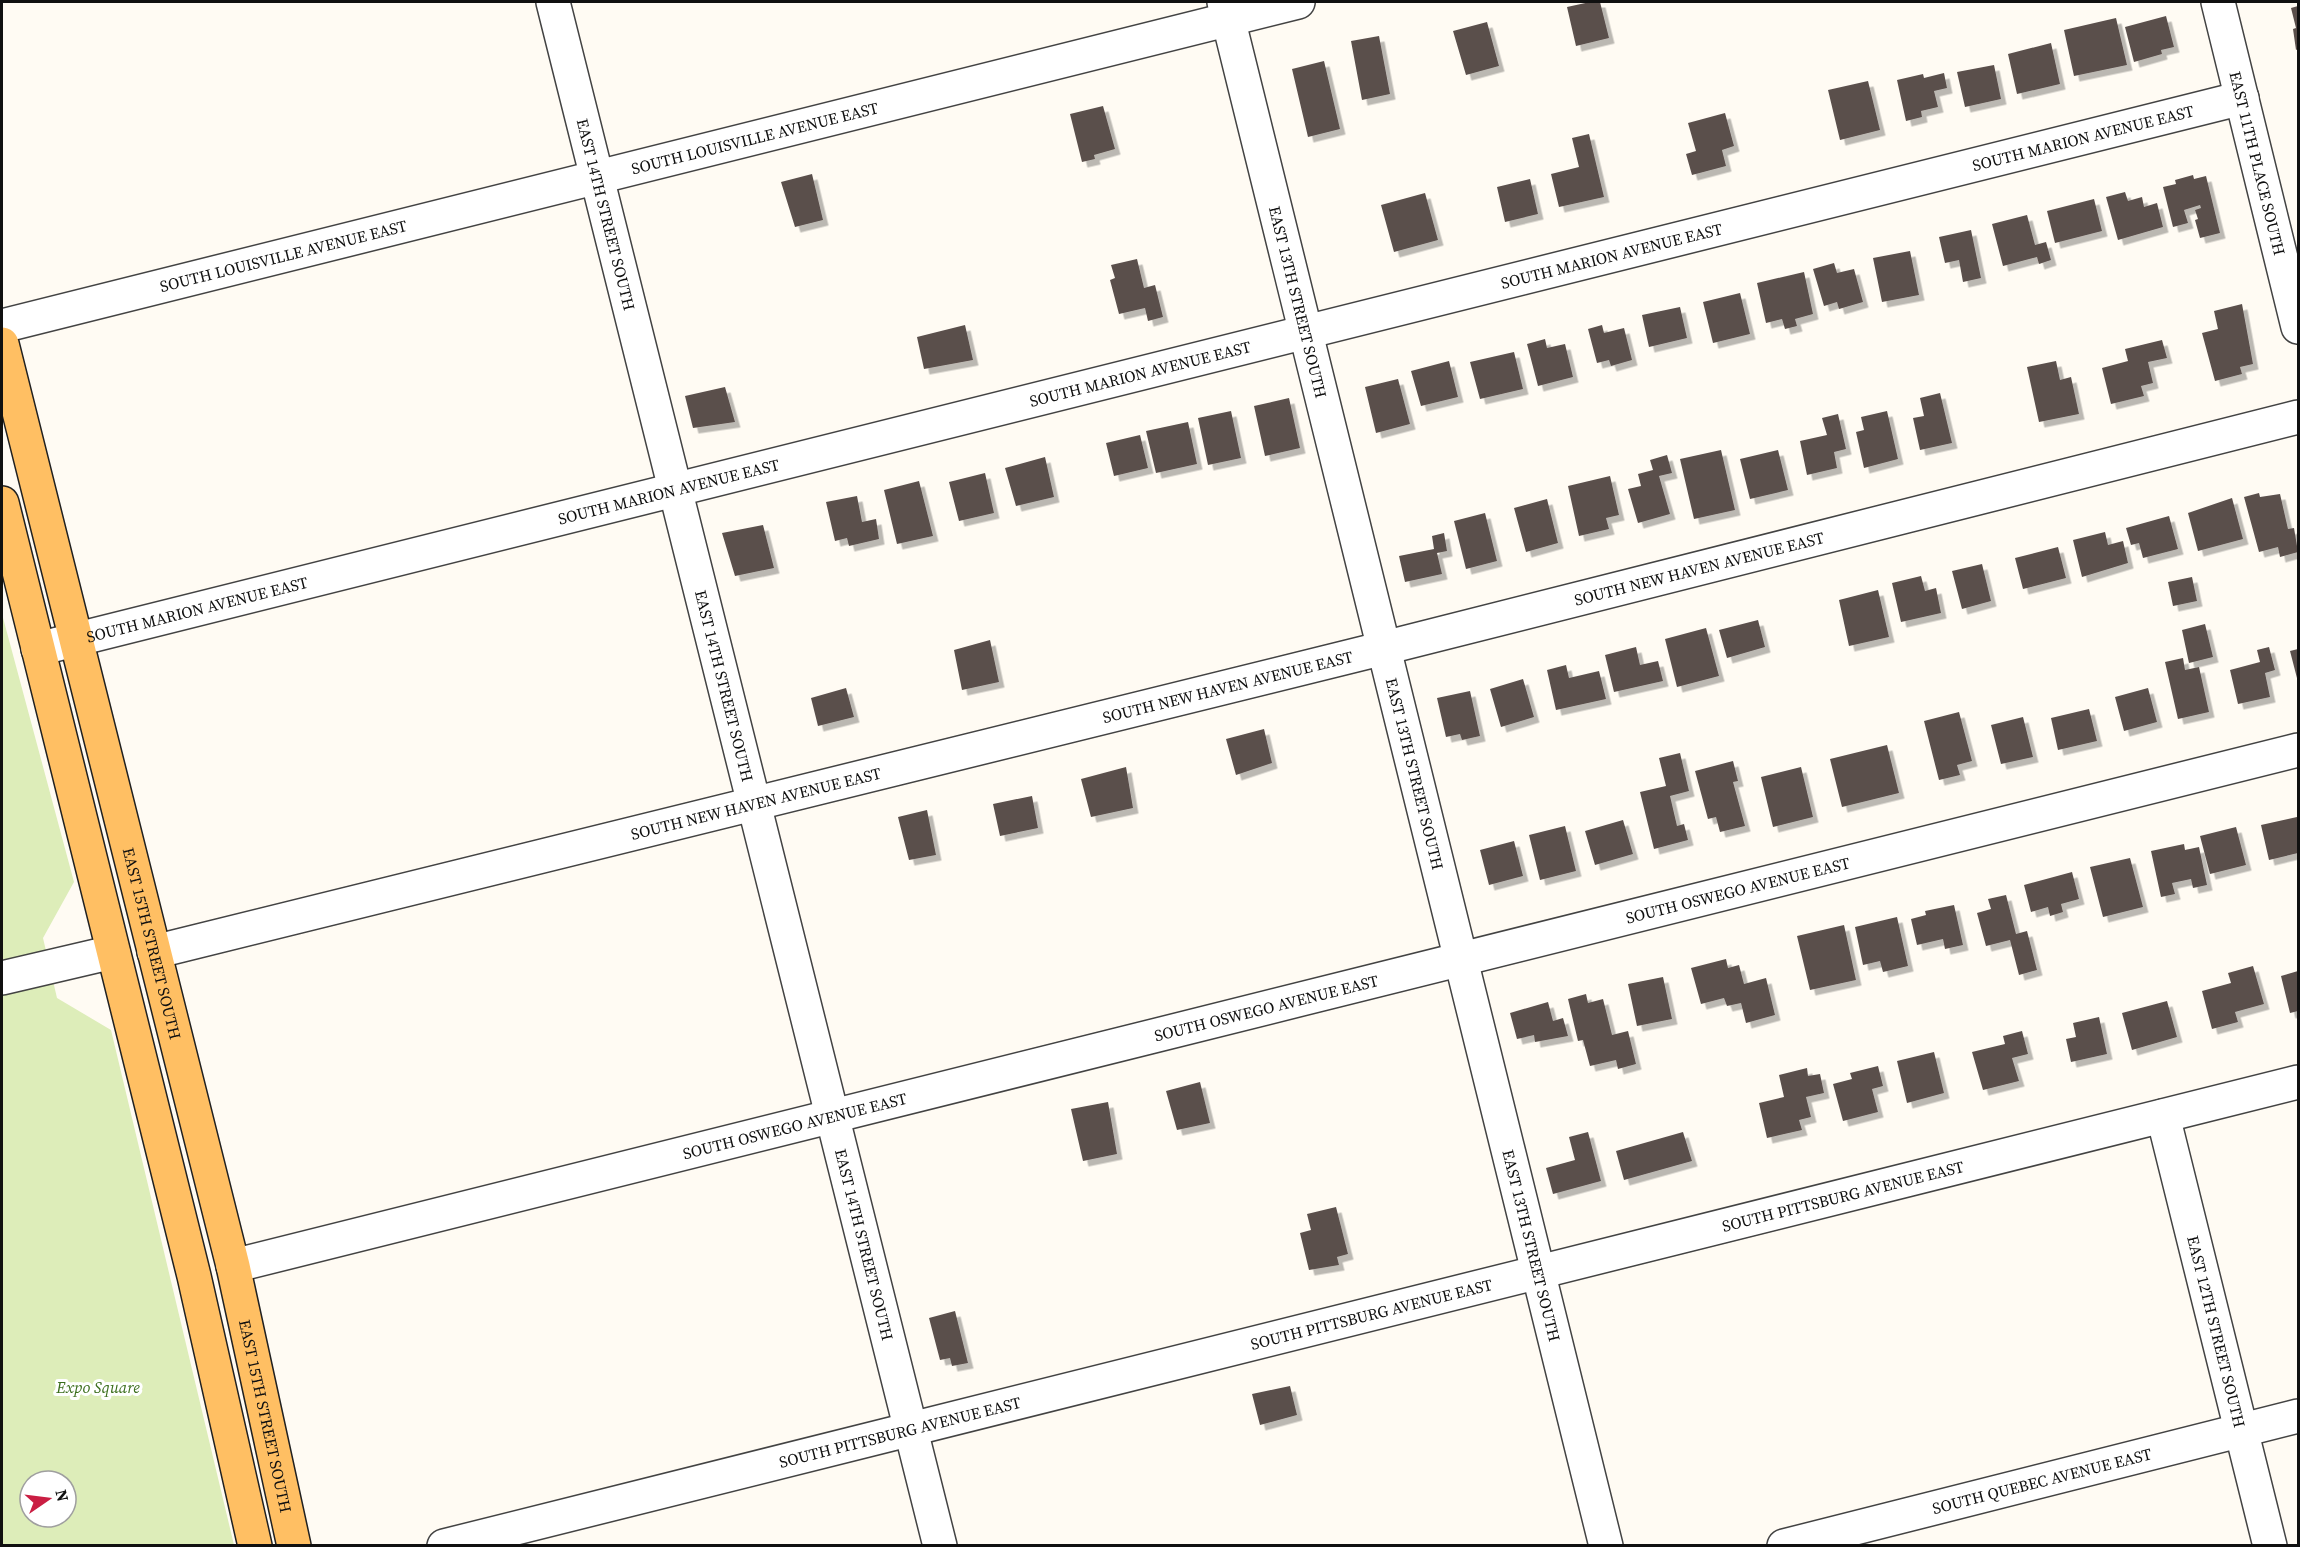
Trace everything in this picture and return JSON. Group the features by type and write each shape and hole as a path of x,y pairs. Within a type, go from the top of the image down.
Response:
{"main road":[{"name":"EAST 15TH STREET SOUTH","path":"2,344 233,1266 294,1545"},
{"path":"2,503 194,1276 255,1545"},
{"path":"114,952 154,952"},
{"path":"194,1276 233,1266"}],"street":[{"name":"EAST 14TH STREET SOUTH","path":"553,2 940,1545"},
{"name":"SOUTH LOUISVILLE AVENUE EAST","path":"2,326 596,176 1226,10 1298,2"},
{"name":"EAST 11TH PLACE SOUTH","path":"2218,2 2298,327"},
{"name":"EAST 13TH STREET SOUTH","path":"1226,10 1606,1545"},
{"name":"SOUTH MARION AVENUE EAST","path":"38,649 2242,98"},
{"name":"SOUTH NEW HAVEN AVENUE EAST","path":"154,952 1384,648 2298,417"},
{"name":"SOUTH OSWEGO AVENUE EAST","path":"233,1266 2298,750"},
{"path":"2,978 114,952"},
{"name":"SOUTH PITTSBURG AVENUE EAST","path":"444,1545 2298,1082"},
{"name":"EAST 12TH STREET SOUTH","path":"2163,1116 2270,1545"},
{"name":"SOUTH QUEBEC AVENUE EAST","path":"1784,1545 2298,1416"}],"green space":[{"name":"Expo Square","path":"2,614 74,882 43,938 57,998 111,1030 234,1545 2,1545"}],"building":[{"path":"1600,2 1609,38 1576,46 1567,7"},
{"path":"2298,6 2298,49 2296,50 2293,29 2296,28 2291,8"},
{"path":"2166,16 2174,47 2161,50 2162,54 2134,62 2125,27"},
{"path":"2116,18 2127,65 2074,76 2064,30"},
{"path":"1487,22 1499,66 1466,75 1453,31"},
{"path":"1379,36 1390,94 1362,100 1351,41"},
{"path":"2051,43 2060,84 2017,94 2008,54"},
{"path":"1324,61 1340,129 1308,137 1292,69"},
{"path":"1994,65 2001,99 1965,107 1957,72"},
{"path":"1944,73 1947,88 1934,91 1938,107 1921,111 1922,117 1906,121 1897,80 1923,74 1924,78"},
{"path":"1868,81 1880,130 1840,140 1828,90"},
{"path":"1103,106 1115,149 1094,155 1095,159 1082,162 1070,114"},
{"path":"1725,113 1734,146 1722,150 1726,166 1692,175 1686,154 1696,151 1688,123"},
{"path":"1589,134 1604,197 1559,207 1551,174 1579,167 1572,138"},
{"path":"812,174 823,220 795,227 781,182"},
{"path":"2193,175 2194,179 2206,176 2220,233 2200,238 2195,210 2201,208 2200,205 2184,210 2188,223 2173,227 2163,187 2176,184 2175,180"},
{"path":"1530,179 1538,214 1505,222 1497,187"},
{"path":"2125,192 2128,201 2142,197 2144,207 2157,203 2163,227 2118,240 2106,197"},
{"path":"1425,193 1438,240 1394,252 1381,205"},
{"path":"2094,199 2102,231 2055,243 2047,211"},
{"path":"2027,215 2035,245 2046,242 2051,260 2039,264 2037,257 2003,266 1992,224"},
{"path":"1971,230 1981,278 1963,282 1959,260 1945,263 1939,237"},
{"path":"1910,251 1919,295 1882,302 1873,258"},
{"path":"1137,259 1144,288 1155,285 1163,317 1148,321 1145,308 1119,314 1110,280 1115,278 1111,265"},
{"path":"1834,263 1837,273 1854,269 1863,302 1839,309 1837,302 1824,306 1813,269"},
{"path":"1804,272 1813,314 1795,319 1797,326 1785,329 1782,319 1766,323 1757,283"},
{"path":"1740,293 1750,334 1713,343 1703,302"},
{"path":"2242,304 2253,364 2240,367 2242,374 2215,381 2202,333 2218,329 2214,311"},
{"path":"1680,307 1687,338 1649,347 1642,315"},
{"path":"965,325 973,360 924,369 917,337"},
{"path":"1602,325 1604,333 1624,328 1632,360 1611,366 1609,360 1597,363 1588,329"},
{"path":"1545,339 1547,348 1565,344 1573,377 1538,386 1527,344"},
{"path":"2162,340 2167,358 2148,362 2153,383 2141,386 2144,396 2111,404 2102,368 2128,361 2125,349"},
{"path":"1514,352 1523,389 1480,399 1470,362"},
{"path":"1449,361 1458,397 1421,406 1411,371"},
{"path":"2056,361 2060,380 2071,377 2079,414 2039,422 2027,367"},
{"path":"1398,379 1410,424 1376,433 1365,387"},
{"path":"725,387 735,422 693,428 685,396"},
{"path":"1940,393 1952,443 1920,450 1913,418 1924,416 1920,398"},
{"path":"1289,398 1300,448 1265,456 1254,406"},
{"path":"1231,411 1241,458 1208,465 1198,418"},
{"path":"1887,411 1898,459 1864,468 1856,432 1864,430 1861,417"},
{"path":"1838,414 1846,449 1834,452 1837,468 1807,475 1800,441 1827,435 1822,418"},
{"path":"1188,422 1197,464 1156,473 1146,431"},
{"path":"1140,435 1148,468 1114,476 1106,443"},
{"path":"1721,450 1735,510 1694,519 1680,459"},
{"path":"1778,450 1788,490 1750,499 1740,459"},
{"path":"1667,455 1672,473 1659,476 1670,514 1638,523 1628,489 1641,486 1638,474 1653,470 1650,460"},
{"path":"1045,457 1054,497 1016,506 1005,468"},
{"path":"985,473 994,513 959,521 949,482"},
{"path":"1610,476 1619,515 1606,518 1609,529 1579,536 1568,486"},
{"path":"919,481 933,536 897,544 884,490"},
{"path":"2259,493 2260,497 2280,494 2288,529 2294,528 2298,552 2280,557 2278,547 2259,552 2244,497"},
{"path":"857,496 862,522 876,519 879,539 849,546 847,538 835,541 826,502"},
{"path":"2232,498 2243,539 2198,551 2188,513"},
{"path":"1547,499 1558,543 1526,552 1514,508"},
{"path":"1485,513 1497,561 1466,569 1454,521"},
{"path":"2169,516 2178,549 2143,558 2139,543 2131,545 2126,528"},
{"path":"763,525 774,568 735,576 722,533"},
{"path":"2105,532 2108,545 2123,541 2128,563 2082,577 2073,540"},
{"path":"1444,533 1447,551 1437,553 1442,574 1405,582 1399,556 1434,549 1432,536"},
{"path":"2058,547 2066,578 2023,589 2015,558"},
{"path":"1982,564 1991,601 1962,609 1952,571"},
{"path":"1921,576 1925,591 1936,588 1941,613 1901,622 1892,583"},
{"path":"2192,577 2197,601 2173,606 2168,582"},
{"path":"1878,590 1889,637 1849,646 1839,600"},
{"path":"1758,620 1765,647 1727,658 1719,630"},
{"path":"2205,624 2213,657 2189,663 2182,630"},
{"path":"1706,628 1719,676 1677,687 1665,639"},
{"path":"990,640 999,682 962,690 954,650"},
{"path":"1636,647 1640,665 1658,661 1663,681 1614,692 1605,655"},
{"path":"2269,647 2275,670 2265,673 2270,697 2238,704 2230,670 2260,662 2257,650"},
{"path":"2298,649 2298,682 2290,651"},
{"path":"2183,658 2185,670 2199,667 2209,712 2178,719 2165,662"},
{"path":"1566,665 1569,678 1599,671 1606,699 1556,710 1547,670"},
{"path":"1523,679 1534,717 1501,727 1490,689"},
{"path":"846,688 854,717 818,726 811,698"},
{"path":"2148,688 2157,722 2124,731 2115,697"},
{"path":"1470,691 1480,736 1462,740 1460,734 1446,737 1437,698"},
{"path":"2089,709 2097,741 2058,750 2051,718"},
{"path":"1959,712 1972,761 1957,765 1960,775 1939,780 1924,721"},
{"path":"2023,717 2033,757 2001,764 1991,725"},
{"path":"1264,729 1272,763 1236,775 1226,739"},
{"path":"1887,745 1899,793 1842,807 1830,759"},
{"path":"1680,753 1689,791 1670,796 1677,826 1684,824 1688,840 1654,849 1640,792 1666,786 1659,758"},
{"path":"1733,761 1738,781 1733,782 1745,826 1720,832 1716,817 1708,819 1695,771"},
{"path":"1126,767 1133,808 1091,817 1081,779"},
{"path":"1801,767 1813,817 1773,827 1761,777"},
{"path":"1032,796 1038,828 1000,836 993,804"},
{"path":"927,810 936,855 909,860 898,817"},
{"path":"2297,817 2298,853 2269,860 2261,825"},
{"path":"1623,820 1633,854 1595,865 1585,831"},
{"path":"1565,826 1576,871 1540,880 1529,835"},
{"path":"2236,827 2246,865 2210,874 2200,836"},
{"path":"1514,841 1523,876 1489,885 1480,850"},
{"path":"2184,844 2185,850 2199,847 2207,885 2193,888 2191,879 2172,883 2175,894 2161,897 2151,851"},
{"path":"2130,858 2143,907 2103,917 2090,867"},
{"path":"2072,872 2079,899 2061,904 2063,912 2050,916 2048,907 2031,912 2024,885"},
{"path":"2006,895 2016,934 2027,931 2037,970 2019,975 2010,940 1986,946 1977,913 1991,909 1988,899"},
{"path":"1954,905 1963,945 1945,949 1943,939 1917,945 1911,919 1926,915 1925,911"},
{"path":"1897,917 1908,966 1883,972 1880,961 1863,965 1855,927"},
{"path":"1844,925 1856,980 1810,990 1797,936"},
{"path":"1726,959 1728,968 1739,965 1744,984 1766,978 1775,1015 1746,1023 1741,1003 1727,1006 1724,998 1701,1004 1691,968"},
{"path":"2253,966 2264,1004 2235,1012 2238,1022 2212,1029 2202,991 2231,983 2228,973"},
{"path":"2298,971 2298,1011 2290,1013 2281,976"},
{"path":"1663,977 1672,1019 1637,1026 1628,984"},
{"path":"1586,994 1588,1003 1603,999 1612,1035 1628,1031 1636,1064 1618,1069 1616,1060 1590,1066 1583,1040 1578,1041 1568,999"},
{"path":"2167,1001 2177,1037 2132,1050 2122,1013"},
{"path":"1548,1002 1553,1021 1563,1018 1568,1036 1535,1042 1534,1035 1517,1039 1510,1013"},
{"path":"2099,1017 2107,1054 2071,1062 2066,1039 2076,1037 2073,1023"},
{"path":"2022,1031 2028,1054 2012,1058 2019,1081 1983,1090 1972,1052 2005,1044 2003,1036"},
{"path":"1934,1052 1944,1093 1907,1103 1897,1061"},
{"path":"1878,1066 1883,1086 1872,1089 1878,1112 1843,1121 1833,1084 1852,1079 1850,1073"},
{"path":"1807,1068 1808,1076 1820,1074 1824,1093 1806,1097 1811,1117 1799,1120 1802,1130 1767,1138 1759,1103 1784,1097 1779,1075"},
{"path":"1200,1082 1210,1123 1177,1130 1166,1091"},
{"path":"1108,1102 1117,1154 1083,1161 1071,1109"},
{"path":"1588,1132 1601,1181 1553,1194 1546,1168 1575,1160 1569,1137"},
{"path":"1683,1132 1692,1161 1624,1180 1616,1151"},
{"path":"1336,1207 1348,1254 1337,1257 1339,1265 1309,1270 1300,1233 1311,1230 1307,1214"},
{"path":"955,1311 968,1363 952,1366 950,1358 940,1360 929,1318"},
{"path":"1290,1386 1297,1415 1260,1425 1252,1394"}]}
